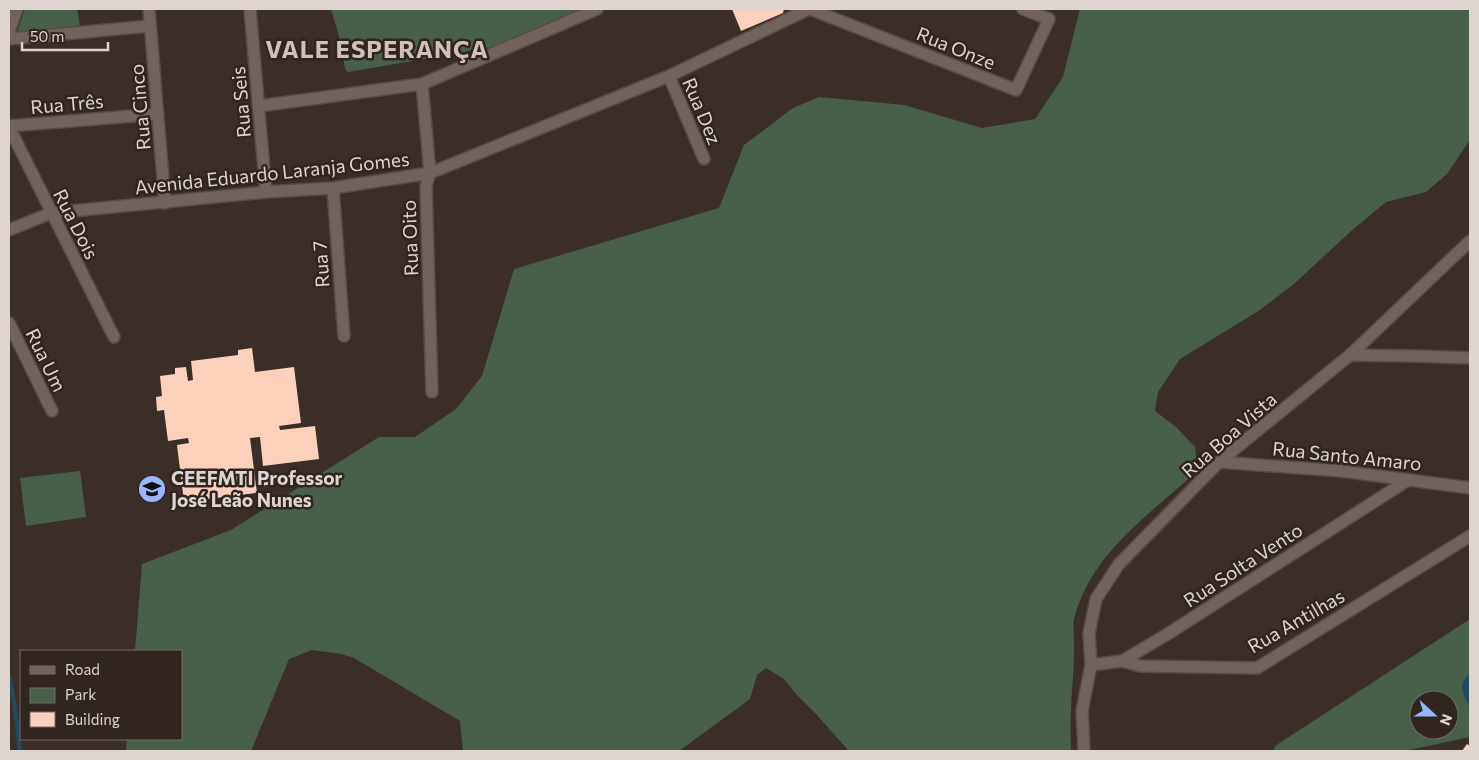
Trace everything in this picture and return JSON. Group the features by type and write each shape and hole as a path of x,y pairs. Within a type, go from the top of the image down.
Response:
{"street":[{"path":"9,32 17,9"},
{"name":"Rua Cinco","path":"149,9 166,203"},
{"name":"Rua Seis","path":"250,9 266,192"},
{"path":"258,106 422,84 596,9"},
{"name":"Rua Onze","path":"809,9 827,12 1016,90 1049,19 1024,9"},
{"name":"Avenida Eduardo Laranja Gomes","path":"9,230 51,213 266,192 333,188 430,174 669,76 809,9"},
{"path":"9,39 150,26"},
{"name":"Rua Dez","path":"669,76 704,159"},
{"name":"Rua Oito","path":"422,84 430,174 426,186 432,392"},
{"name":"Rua Três","path":"9,127 158,114"},
{"name":"Rua Dois","path":"9,127 114,337"},
{"name":"Rua 7","path":"333,188 344,336"},
{"name":"Rua Boa Vista","path":"1084,751 1082,711 1091,665 1089,633 1096,598 1118,564 1219,462 1350,355 1470,241"},
{"name":"Rua Um","path":"9,323 52,411"},
{"path":"1350,355 1470,358"},
{"name":"Rua Santo Amaro","path":"1219,462 1341,471 1470,488"},
{"name":"Rua Solta Vento","path":"1091,665 1122,661 1166,635 1408,480"},
{"name":"Rua Antilhas","path":"1122,661 1140,666 1257,668 1470,536"}],"green space":[{"path":"25,9 77,9 80,25 16,35"},
{"path":"331,9 590,9 495,47 348,72 345,69 341,43"},
{"path":"1080,9 1470,9 1470,140 1447,174 1426,192 1386,202 1350,232 1295,283 1260,310 1180,359 1158,392 1155,411 1176,427 1195,447 1198,470 1142,519 1108,554 1094,573 1083,595 1073,623 1071,751 849,751 784,679 766,668 757,675 750,699 679,751 463,751 460,721 354,658 312,650 289,659 251,751 126,751 127,740 182,740 182,650 135,650 142,564 231,530 379,437 415,437 456,409 482,376 514,269 719,208 744,145 793,108 819,97 904,105 982,128 1035,119 1063,77"},
{"path":"80,471 86,517 26,526 20,478"},
{"path":"1470,619 1470,737 1459,739 1459,690 1409,690 1409,740 1456,740 1404,751 1274,751 1275,746"}],"water":[{"path":"1470,674 1470,708 1462,686"}],"building":[{"path":"732,9 784,9 783,13 741,31"},
{"path":"252,348 255,372 294,367 301,423 279,426 280,430 315,426 319,459 263,466 260,437 250,438 257,493 184,502 177,445 189,443 188,438 168,441 164,410 157,411 156,397 162,396 160,376 175,374 175,368 186,367 188,381 193,380 191,361 238,355 238,350"},
{"path":"274,475 275,484 258,486 257,477"},
{"path":"1467,744 1470,746 1470,751 1462,751"}],"waterway":[{"path":"9,676 20,751"}],"place":[{"name":"CEEFMTI Professor José Leão Nunes","path":"152,489"}],"district":[{"name":"VALE ESPERANÇA","path":"377,50"}]}
